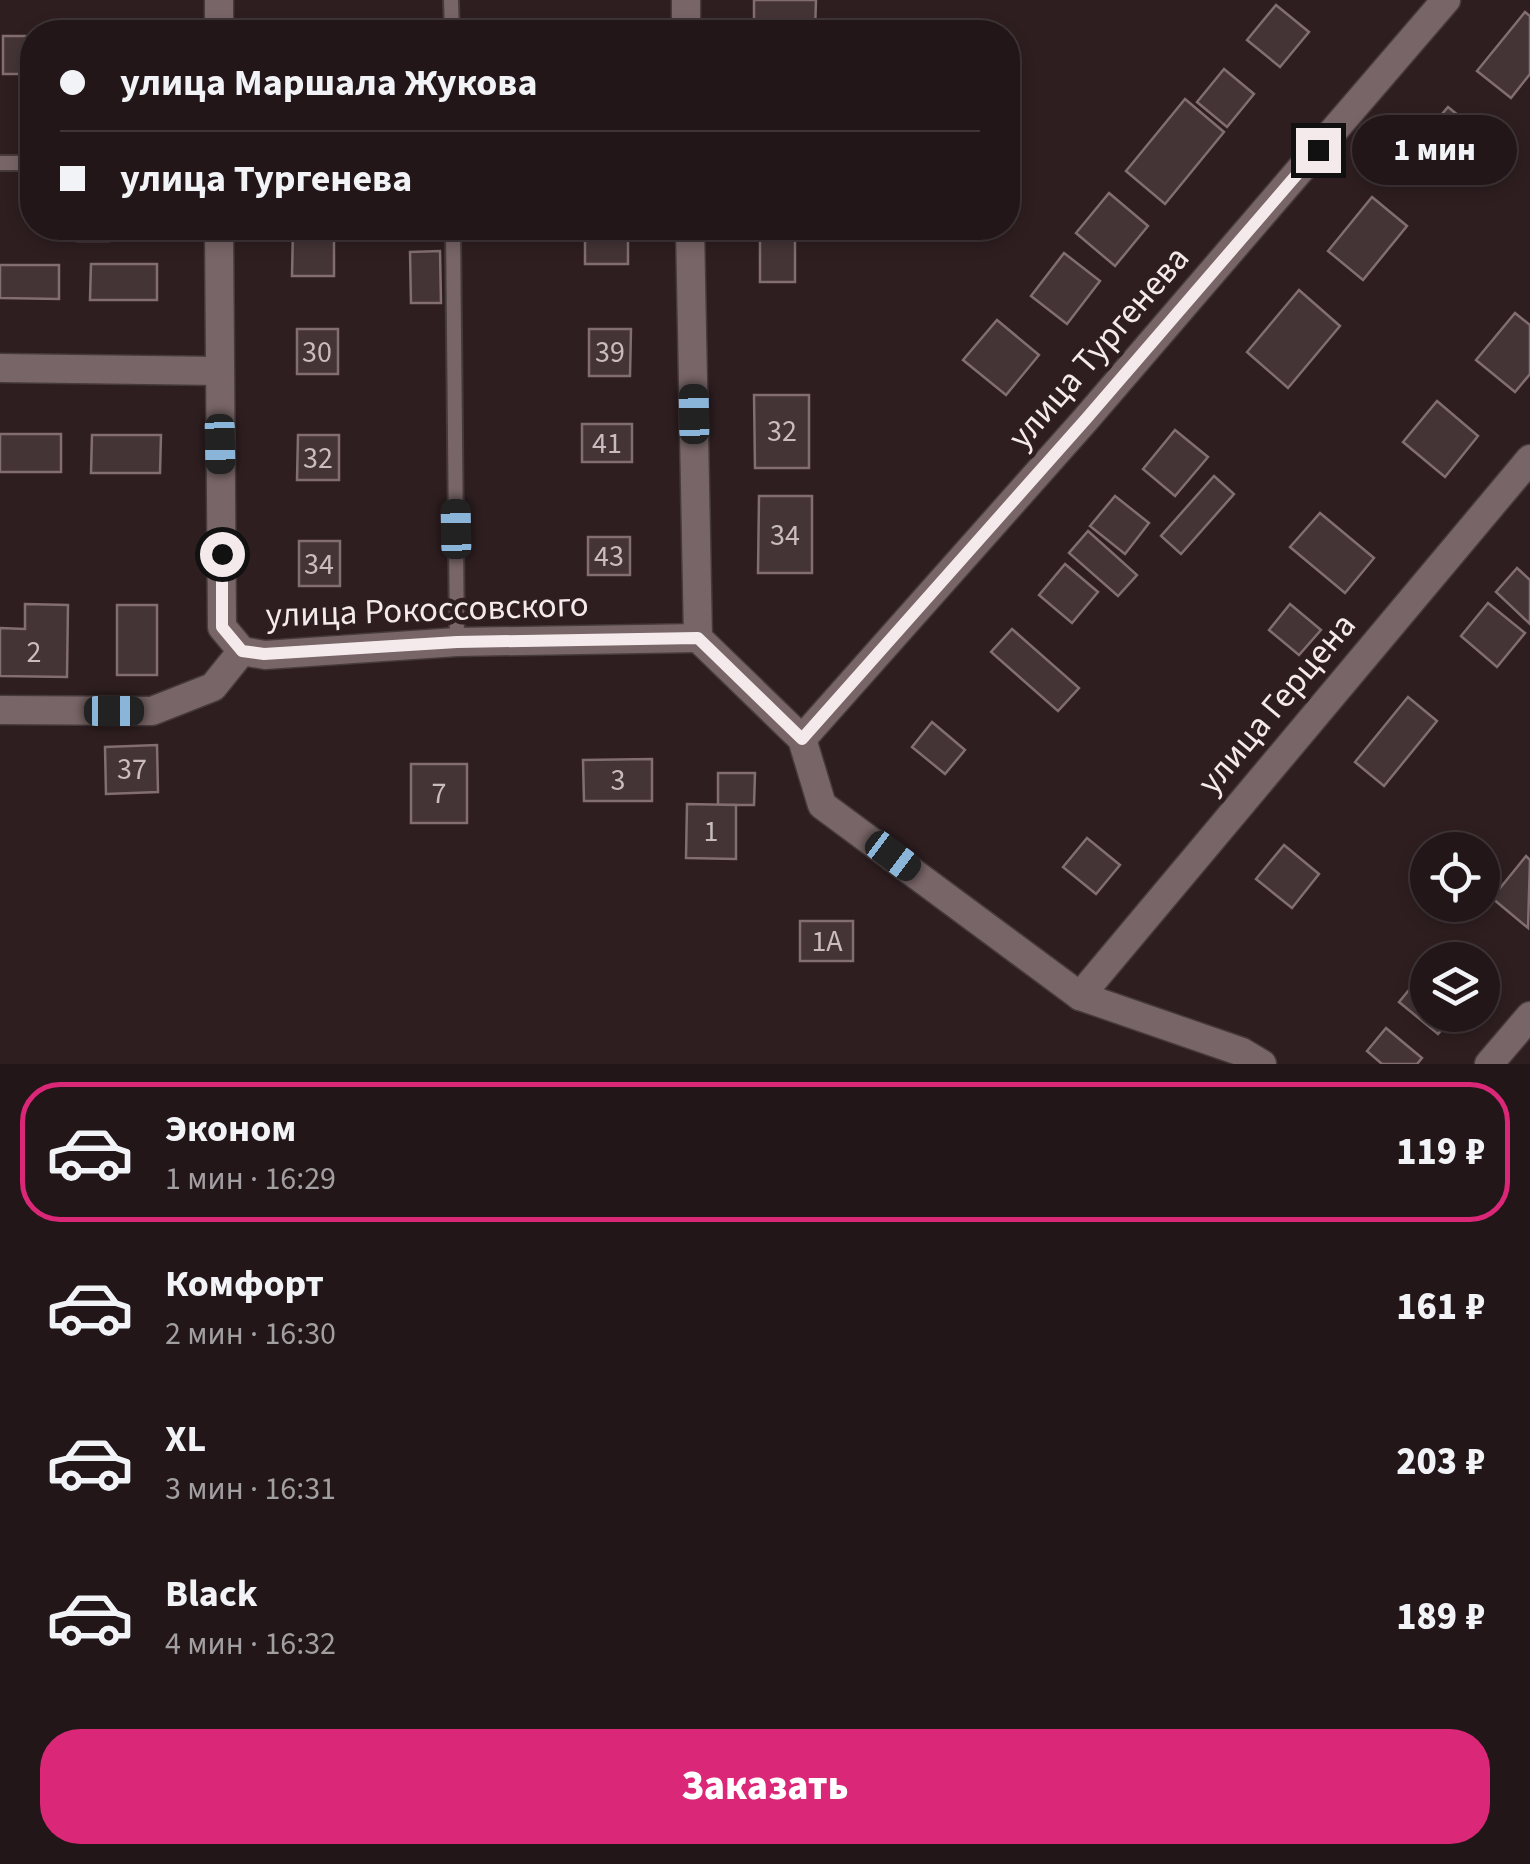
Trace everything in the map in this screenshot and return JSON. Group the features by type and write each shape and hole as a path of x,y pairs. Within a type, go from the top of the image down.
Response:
{"street":[{"name":"улица Тургенева","path":"802,739 1086,419 1446,0"},
{"path":"219,240 222,627 242,651"},
{"path":"690,240 698,638 802,739 822,806 1080,996 1242,1052 1262,1064"},
{"path":"0,368 219,370"},
{"name":"улица Герцена","path":"1080,996 1530,459"},
{"name":"улица Рокоссовского","path":"0,710 152,711 212,687 242,651 264,654 457,642 698,638"},
{"path":"1489,1064 1530,1016"}],"lane":[{"path":"454,240 457,642"}],"building":[{"path":"754,0 816,0 815,20 754,20"},
{"path":"1276,5 1309,32 1280,67 1247,40"},
{"path":"1525,12 1530,16 1530,74 1511,98 1477,71"},
{"path":"3,36 20,36 20,74 3,74"},
{"path":"1224,69 1254,94 1227,127 1197,102"},
{"path":"1185,99 1224,132 1165,204 1126,171"},
{"path":"1448,107 1480,133 1446,174 1414,147"},
{"path":"1109,193 1148,226 1115,266 1076,233"},
{"path":"1372,197 1407,226 1363,280 1328,251"},
{"path":"293,240 334,240 334,276 292,276"},
{"path":"585,240 628,240 628,264 585,264"},
{"path":"760,240 795,240 795,282 760,282"},
{"path":"440,251 441,303 411,303 410,252"},
{"path":"1064,253 1100,281 1067,324 1031,296"},
{"path":"91,264 157,264 157,300 90,300"},
{"path":"0,265 59,265 59,299 0,298"},
{"path":"1299,290 1340,326 1288,388 1247,352"},
{"path":"1515,313 1530,325 1530,374 1515,392 1476,360"},
{"path":"997,320 1039,355 1006,395 963,360"},
{"path":"297,329 338,329 338,374 297,374"},
{"path":"589,329 631,329 630,376 589,376"},
{"path":"754,395 809,395 809,468 755,468"},
{"path":"1437,401 1478,436 1445,477 1403,442"},
{"path":"582,424 632,424 632,462 582,462"},
{"path":"1175,430 1208,457 1175,496 1143,469"},
{"path":"0,434 61,434 61,472 0,472"},
{"path":"92,435 161,435 160,473 91,473"},
{"path":"298,435 339,435 339,480 297,480"},
{"path":"1214,476 1234,494 1181,554 1161,536"},
{"path":"759,496 812,496 812,573 758,573"},
{"path":"1115,496 1149,523 1125,554 1090,526"},
{"path":"1320,513 1374,558 1345,593 1290,547"},
{"path":"1088,531 1137,575 1118,596 1069,553"},
{"path":"588,537 630,537 630,575 588,575"},
{"path":"299,541 340,541 340,586 299,586"},
{"path":"1065,564 1098,592 1072,623 1039,595"},
{"path":"1517,568 1530,580 1530,624 1496,592"},
{"path":"1488,603 1525,633 1497,667 1461,636"},
{"path":"25,604 68,605 67,677 0,676 0,628 25,629"},
{"path":"1290,604 1321,630 1299,655 1269,630"},
{"path":"117,605 157,605 157,675 117,675"},
{"path":"1012,629 1079,688 1058,711 991,652"},
{"path":"1408,697 1437,721 1384,786 1355,762"},
{"path":"932,722 965,750 945,774 912,747"},
{"path":"157,745 158,792 106,794 105,747"},
{"path":"652,759 652,801 584,801 583,760"},
{"path":"411,764 467,764 467,823 411,823"},
{"path":"718,773 755,773 754,805 718,805"},
{"path":"687,804 736,805 736,859 686,858"},
{"path":"1087,838 1120,865 1096,894 1063,867"},
{"path":"1284,845 1319,874 1292,908 1256,879"},
{"path":"1526,856 1530,860 1528,928 1500,905 1500,888"},
{"path":"800,921 853,921 853,961 800,961"},
{"path":"1410,989 1410,1011 1399,1002"},
{"path":"1386,1028 1422,1058 1417,1064 1382,1064 1367,1051"}],"route":[{"path":"222,554 222,627 242,651 264,654 457,642 698,638 802,739 1318,150"}]}
